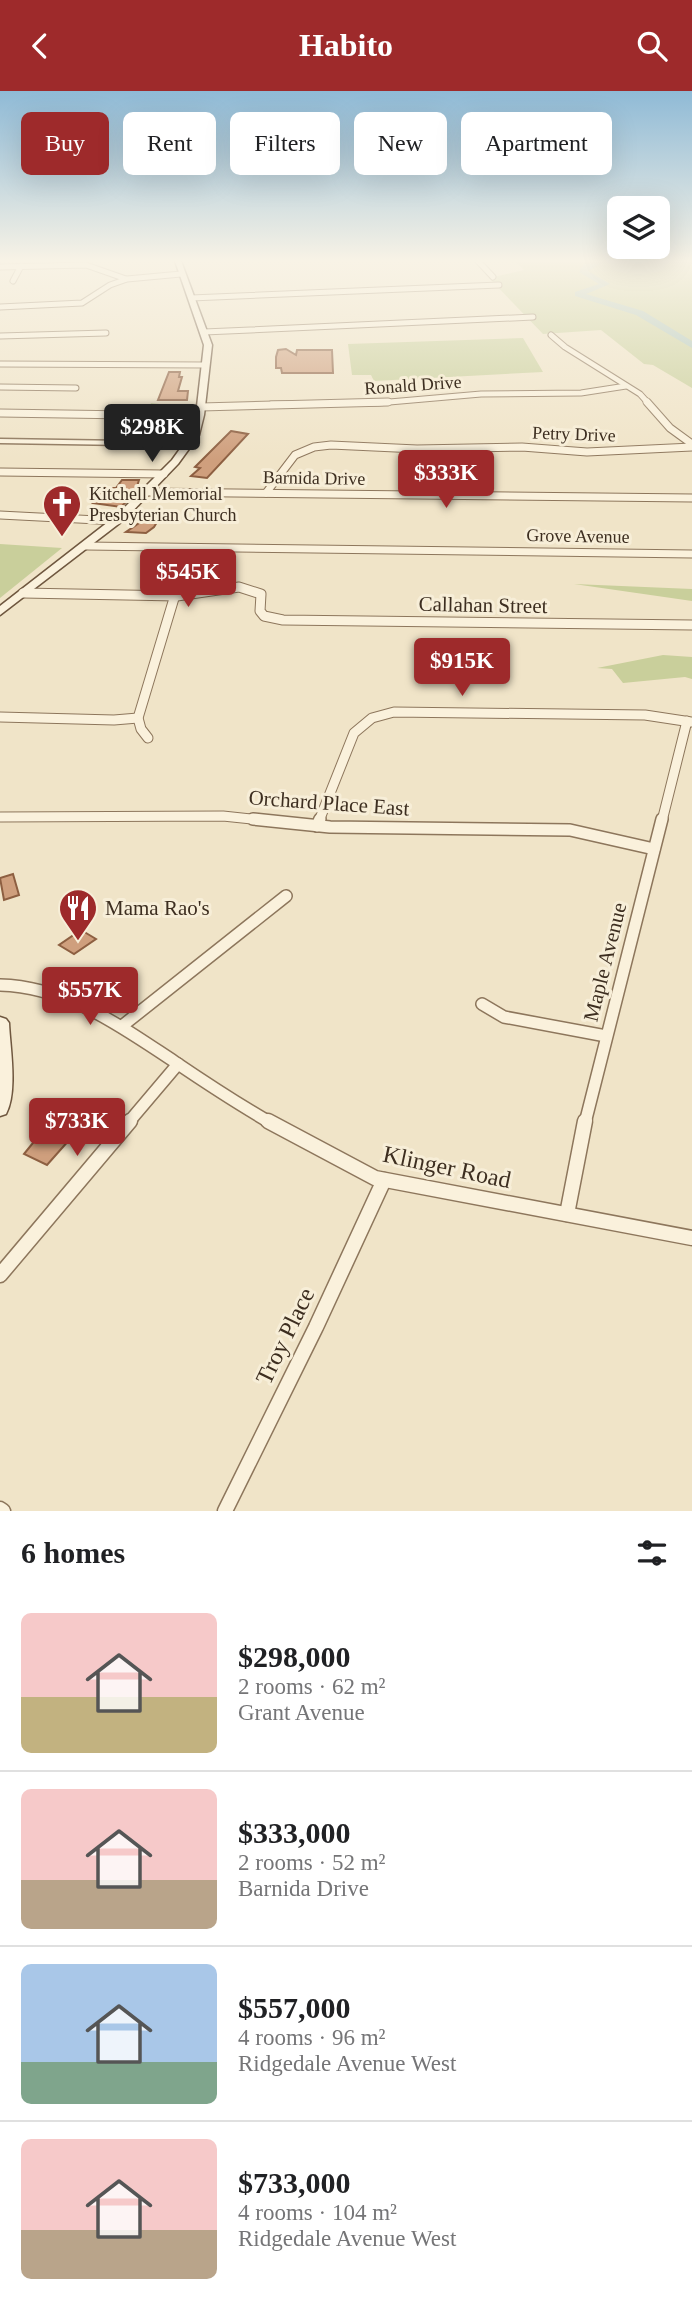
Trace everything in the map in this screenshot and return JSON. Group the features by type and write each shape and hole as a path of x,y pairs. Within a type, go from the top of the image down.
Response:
{"main road":[{"path":"0,612 117,521 164,474 189,444 197,429 209,353 202,327"},
{"path":"0,1023 3,1069 0,1109"}],"street":[{"path":"204,332 308,327"},
{"path":"0,336 106,333"},
{"path":"551,335 565,347 645,398 670,428 692,445"},
{"path":"0,363 206,365"},
{"name":"Ronald Drive","path":"201,407 300,402 378,403 484,394 581,393 626,386"},
{"path":"0,387 76,388"},
{"path":"0,413 129,415 150,412"},
{"path":"0,442 189,444"},
{"name":"Petry Drive","path":"266,493 295,455 331,445 416,449 522,447 599,452 692,445"},
{"path":"0,472 164,474"},
{"name":"Barnida Drive","path":"146,492 692,499"},
{"path":"0,515 117,521"},
{"name":"Grove Avenue","path":"86,545 692,554"},
{"name":"Callahan Street","path":"174,596 234,587 250,588 262,596 261,613 273,619 692,625"},
{"path":"23,593 174,596 138,718 141,729 148,738"},
{"path":"317,826 354,733 363,723 382,715 431,712 645,715 689,721"},
{"path":"0,717 138,718"},
{"name":"Maple Avenue","path":"567,1215 578,1149 689,721"},
{"name":"Orchard Place East","path":"0,817 223,816 317,826 570,830 654,849"},
{"path":"122,1025 286,896"},
{"name":"Klinger Road","path":"0,985 26,985 64,998 122,1025 178,1064 338,1161 384,1180 692,1238"},
{"path":"482,1004 505,1017 606,1036"},
{"path":"0,1275 178,1064"},
{"name":"Troy Place","path":"225,1511 316,1327 384,1180"}],"green space":[{"path":"537,327 692,327 692,388 653,365 644,364 601,330 543,334"},
{"path":"523,338 543,372 374,381 371,375 352,375 348,344"},
{"path":"151,403 193,408 191,423 183,441 150,441 158,416 165,412 159,407 149,407"},
{"path":"0,544 62,548 0,598"},
{"path":"574,584 692,589 692,601"},
{"path":"663,655 692,657 692,679 685,677 623,683 612,669 597,668"}],"building":[{"path":"286,349 296,355 297,350 332,350 333,373 282,373 281,368 276,368 276,357 278,350"},
{"path":"169,372 180,372 179,377 182,377 178,391 188,391 187,400 158,400"},
{"path":"231,431 248,434 207,478 191,476 200,468 195,467"},
{"path":"122,480 139,480 135,493 121,507 93,503 106,488 116,488"},
{"path":"148,517 160,517 146,533 126,532"},
{"path":"13,874 19,895 4,900 0,878"},
{"name":"Mama Rao's","path":"81,930 96,939 74,954 59,945"},
{"path":"45,1128 70,1139 47,1165 24,1154"}],"waterway":[{"path":"663,327 692,345"}],"place":[{"name":"Kitchell Memorial Presbyterian Church","path":"62,538"},
{"name":"Mama Rao's","path":"78,942"}]}
